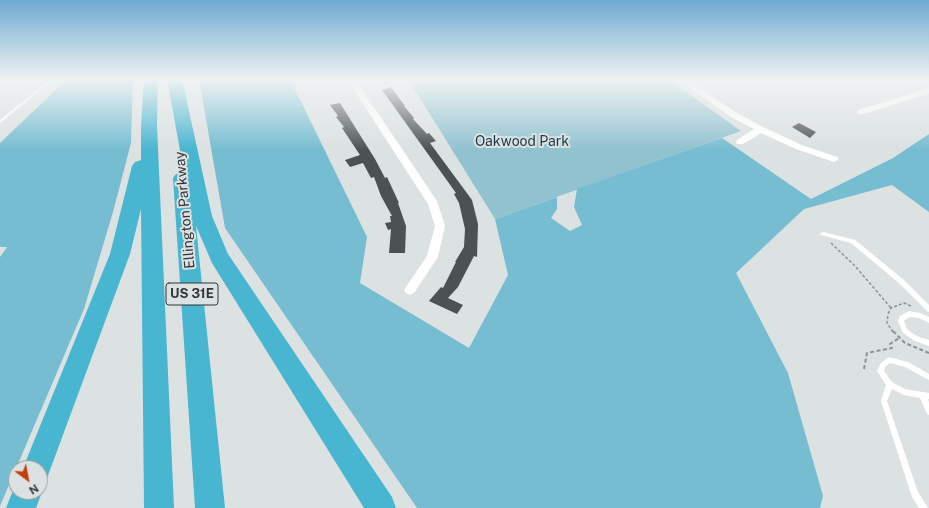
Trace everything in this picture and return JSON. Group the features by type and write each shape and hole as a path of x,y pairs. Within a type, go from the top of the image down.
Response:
{"highway":[{"name":"US 31E","path":"150,103 149,126 159,508"},
{"name":"Ellington Parkway","path":"176,103 210,508"},
{"path":"179,103 202,216 219,257 381,508"},
{"path":"40,460 120,254 136,192 149,126"}],"street":[{"path":"367,103 433,204 440,226 432,257 410,290"},
{"path":"716,103 760,129 834,159"},
{"path":"861,112 890,103"},
{"path":"740,142 760,129"}],"lane":[{"path":"0,122 24,103"},
{"path":"823,234 853,241 902,282 929,309"},
{"path":"929,320 920,316 909,314 902,318 901,321 905,331 910,335 929,343"},
{"path":"929,378 906,364 889,360 883,364 880,371 890,384 904,392 926,396 929,412"},
{"path":"890,384 884,401 915,494 924,508"}],"path":[{"path":"830,242 854,266 891,308"},
{"path":"864,369 867,352 892,348 890,344 899,338"}],"green space":[{"name":"Oakwood Park","path":"423,103 701,103 741,131 495,219"}],"shaded area":[{"path":"42,103 132,103 131,143 113,212 84,309 20,460 8,460 8,487 0,506 0,257 7,247 0,247 0,143"},
{"path":"203,103 302,103 367,237 360,283 469,348 508,275 495,219 557,197 557,209 551,218 570,231 582,225 574,207 577,189 722,138 811,199 893,158 929,134 929,212 892,185 804,209 736,273 788,373 823,496 820,508 417,508 225,228"}],"building":[{"path":"340,103 375,159 385,178 387,177 399,203 406,226 405,253 389,253 391,229 388,230 385,223 391,222 390,216 392,216 381,196 374,177 371,178 363,163 350,167 345,160 360,155 342,128 344,127 336,117 338,116 330,105"},
{"path":"391,103 403,103 414,118 413,119 436,141 430,143 472,200 478,224 477,257 474,256 458,287 448,298 463,305 457,314 429,301 441,287 443,288 464,247 465,229 459,203 454,194 456,193"},
{"path":"799,123 816,132 810,138 792,127"}]}
